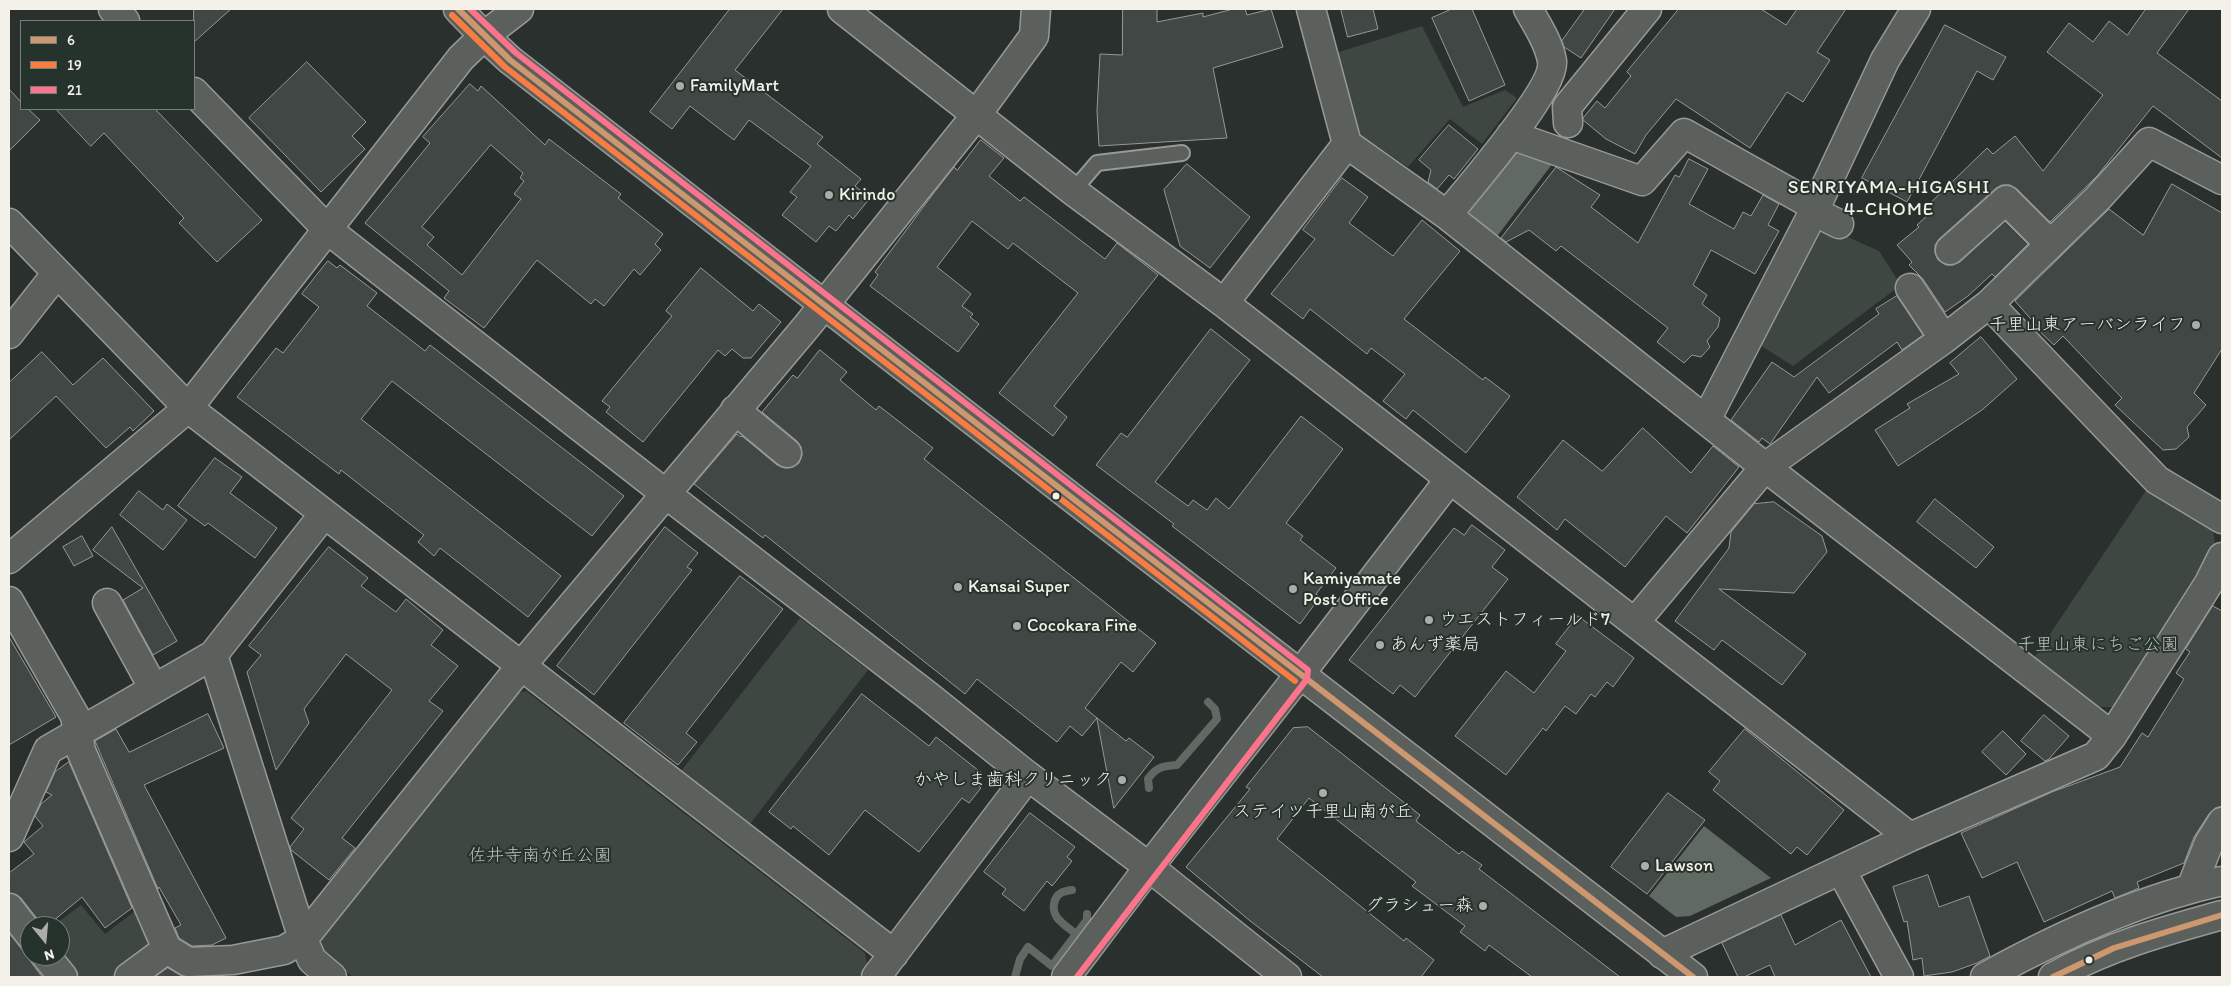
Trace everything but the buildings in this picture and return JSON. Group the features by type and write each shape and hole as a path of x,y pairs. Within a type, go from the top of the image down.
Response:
{"street":[{"path":"113,9 124,20"},
{"path":"458,9 484,36 525,72 1693,977"},
{"path":"9,559 188,408 461,58 484,36 519,9"},
{"path":"842,9 1073,191 1224,304 1910,837"},
{"path":"9,601 75,716 81,751 167,949 188,962 239,968 284,950 303,939 521,666 824,305 977,114 1034,36 1036,9"},
{"path":"1310,9 1347,144 1447,215 1765,467 2112,736"},
{"path":"1447,215 1511,135 1546,83 1552,62 1543,34 1528,9"},
{"path":"1568,123 1567,107 1647,9"},
{"path":"1706,420 1816,207 1885,60 1916,9"},
{"path":"195,93 328,230 927,695 1028,776 1149,867 1287,977"},
{"path":"1511,135 1642,181 1684,133 1816,207 1823,216 1839,224"},
{"path":"1635,622 1765,467 1944,339 1989,304 2098,198 2149,142 2222,180"},
{"path":"1224,304 1347,144"},
{"path":"1950,250 2006,200 2050,244"},
{"path":"9,223 188,408 894,954"},
{"path":"9,334 57,273"},
{"path":"1910,288 1944,339"},
{"path":"1989,304 2157,480 2222,519"},
{"path":"735,410 787,453"},
{"path":"1066,977 1450,479"},
{"path":"9,837 48,750 213,655 324,514"},
{"path":"1662,954 1910,837 2096,756 2215,588 2222,557"},
{"path":"107,603 154,689"},
{"path":"213,655 303,939 312,960 332,977"},
{"path":"876,977 1028,776"},
{"path":"2191,888 2210,843 2222,822"},
{"path":"1841,870 1899,977"},
{"path":"1986,977 2063,937 2191,888 2222,881"},
{"path":"9,908 20,922"},
{"path":"2053,977 2144,936 2222,915"},
{"path":"129,977 167,949"},
{"path":"54,966 63,977"}],"lane":[{"path":"1073,191 1096,163 1182,153"}],"green space":[{"path":"1422,26 1463,107 1505,90 1517,98 1482,144 1450,119 1408,167 1358,133 1336,53"},
{"path":"1819,224 1879,251 1901,285 1793,366 1758,344"},
{"name":"千里山東にちご公園","path":"2147,489 2212,526 2215,543 2114,707 2097,707 2034,658"},
{"path":"800,618 868,670 750,824 681,771"},
{"name":"佐井寺南が丘公園","path":"526,691 865,953 868,970 863,977 353,977 324,954 321,938 511,695"},
{"path":"81,905 105,934 139,908 152,950 117,977 80,977 70,964 70,916 66,916"}],"shaded area":[{"path":"1523,151 1553,163 1495,239 1471,221 1469,207 1507,156"},
{"path":"1704,826 1771,878 1690,916 1676,917 1649,896"}],"waterway":[{"path":"1149,788 1148,779 1154,772 1164,767 1177,765 1217,719 1215,709 1208,702"},
{"path":"1072,890 1064,891 1058,895 1055,900 1054,911 1059,920 1076,934"},
{"path":"1015,977 1020,959 1028,947 1052,966 1087,920 1087,914"}],"transit line":[{"name":"6","path":"458,9 510,60 1080,504 1693,977"},
{"name":"21","path":"470,9 516,53 1308,670 1307,679 1077,977"},
{"name":"19","path":"452,15 505,67 1295,681"},
{"name":"19","path":"1077,977 1307,679"},
{"name":"6","path":"2053,977 2114,948 2222,915"}],"place":[{"name":"FamilyMart","path":"680,86"},
{"name":"Kirindo","path":"829,195"},
{"name":"千里山東アーバンライフ","path":"2196,325"},
{"name":"Kansai Super","path":"958,587"},
{"name":"Kamiyamate Post Office","path":"1293,589"},
{"name":"ウエストフィールド7","path":"1429,620"},
{"name":"Cocokara Fine","path":"1017,626"},
{"name":"あんず薬局","path":"1380,645"},
{"name":"かやしま歯科クリニック","path":"1122,780"},
{"name":"ステイツ千里山南が丘","path":"1323,793"},
{"name":"Lawson","path":"1645,866"},
{"name":"グラシュー森","path":"1483,906"}],"district":[{"name":"SENRIYAMA-HIGASHI 4-CHOME","path":"1889,199"}]}
